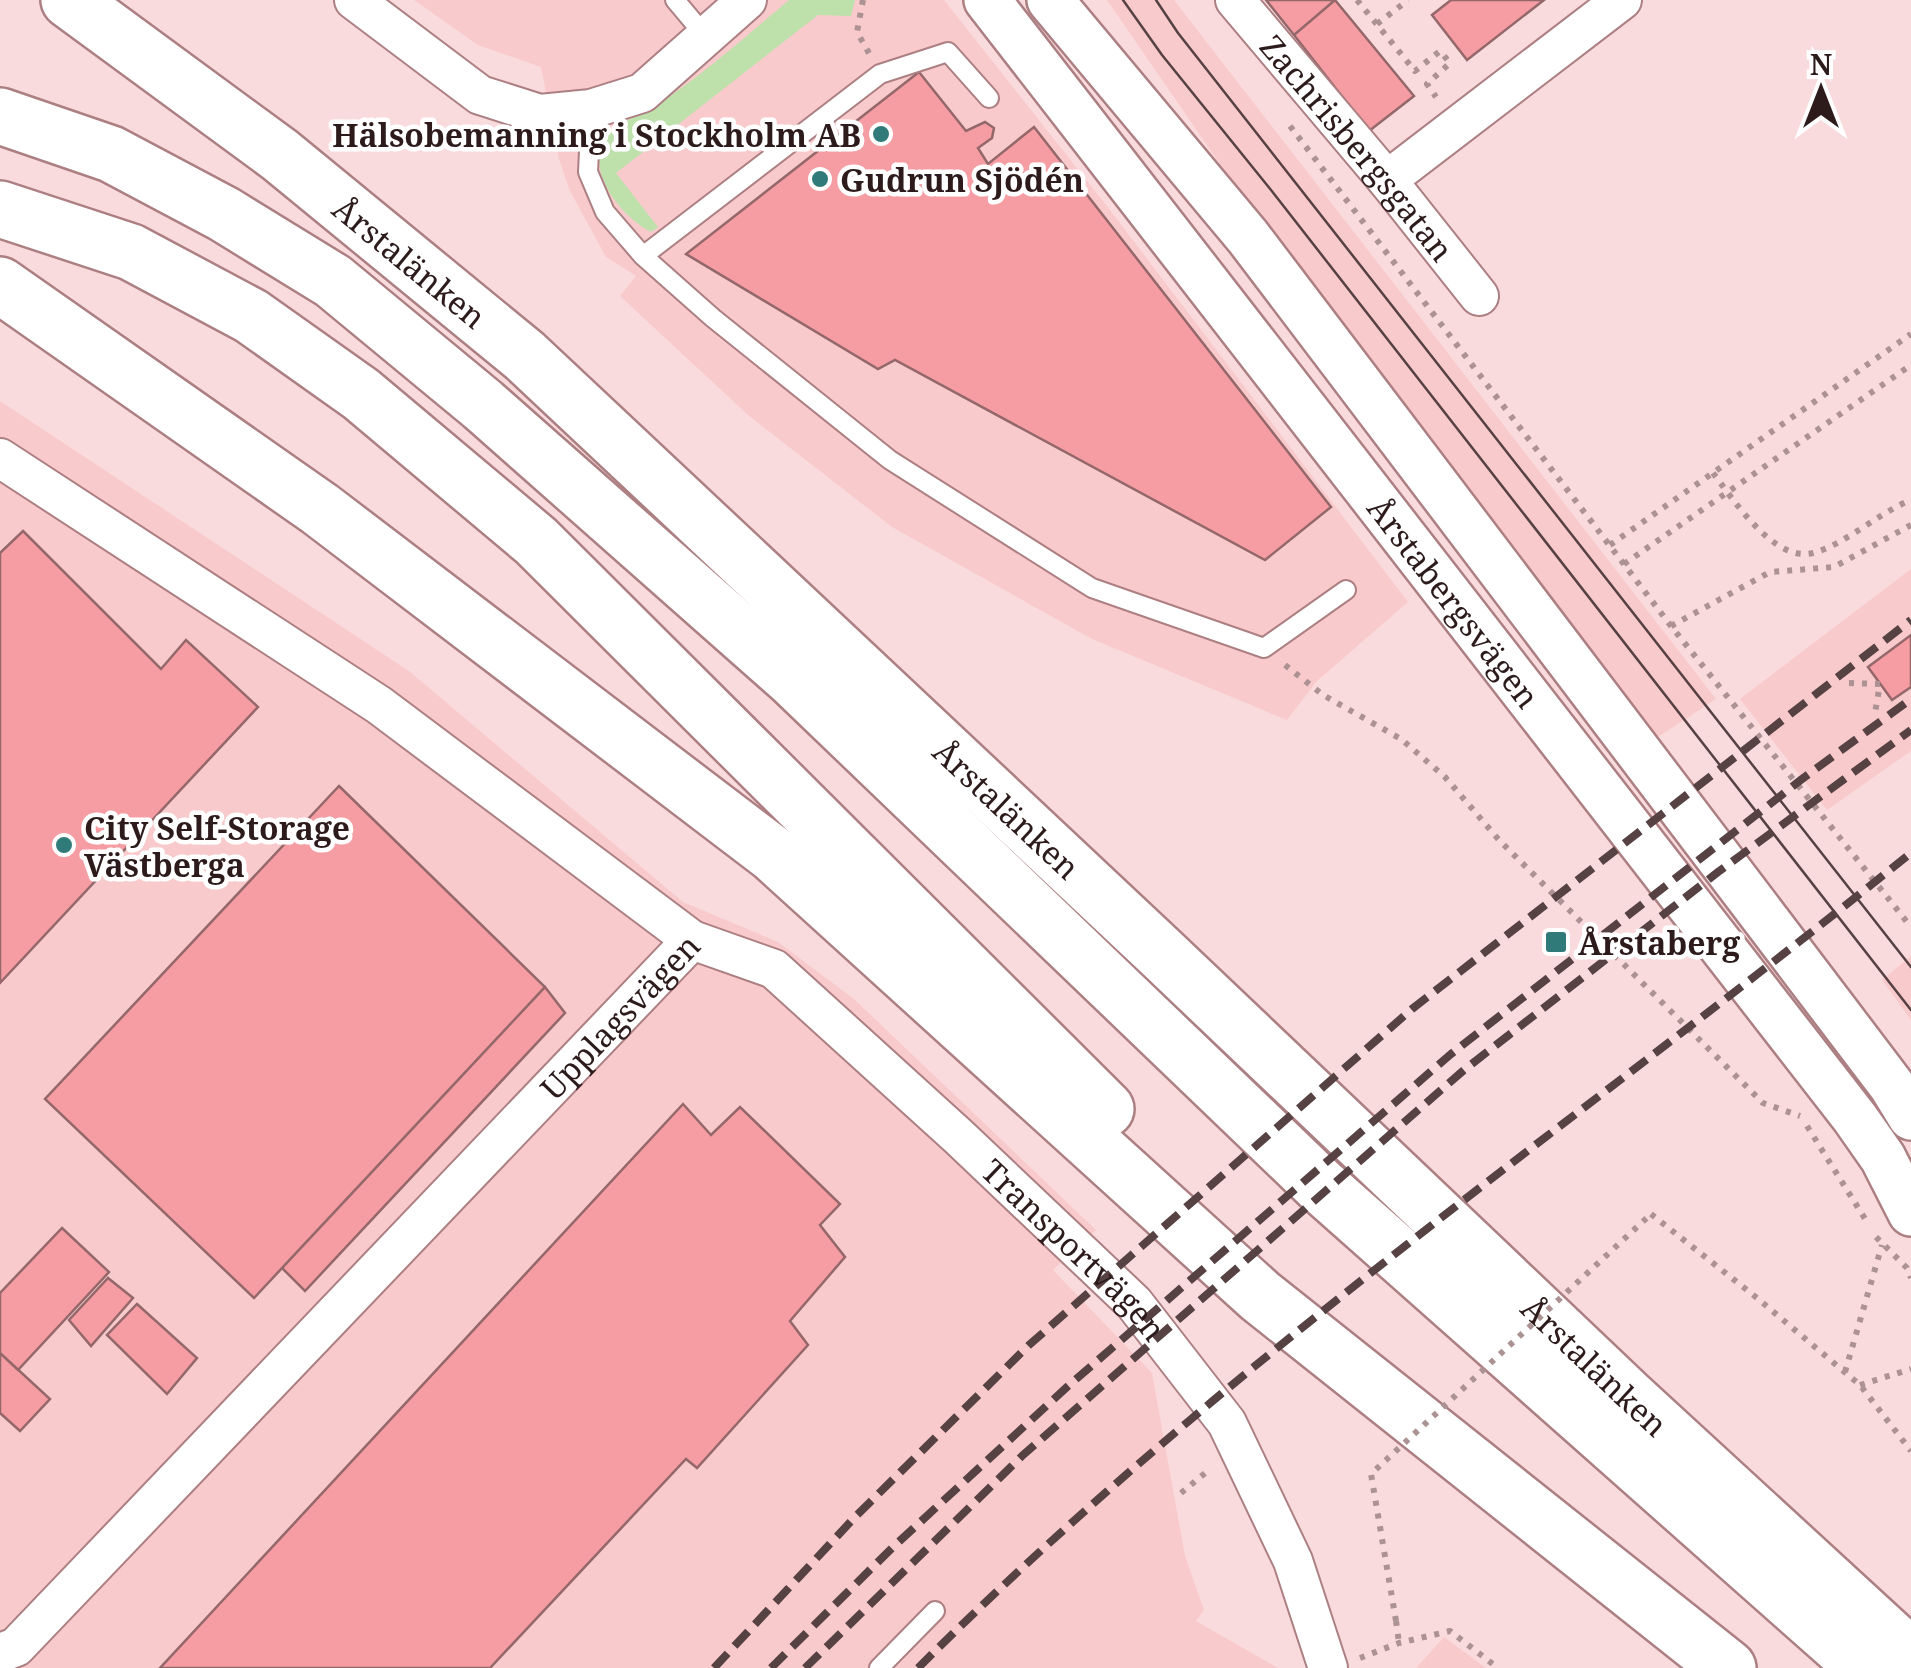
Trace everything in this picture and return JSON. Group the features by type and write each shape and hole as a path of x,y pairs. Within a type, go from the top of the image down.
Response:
{"highway":[{"name":"Årstalänken","path":"69,0 280,155 525,356 1146,938 1894,1653"},
{"path":"0,116 111,154 224,214 333,281 483,404 793,679 1320,1185 1894,1653"},
{"path":"0,209 131,252 251,316 361,394 536,542 1105,1108 1260,1296"},
{"path":"0,285 320,510 773,854 1260,1296 1728,1668"}],"street":[{"path":"354,0 480,94 540,114 591,110 642,94 747,0"},
{"name":"Årstabergsvägen","path":"987,0 1833,1090 1883,1158 1896,1229"},
{"name":"Årstabergsvägen","path":"1050,0 1248,238 1623,728 1911,1116"},
{"name":"Zachrisbergsgatan","path":"1235,0 1274,29 1374,191 1479,296"},
{"path":"1374,191 1622,0"},
{"name":"Upplagsvägen","path":"0,458 379,705 692,940 16,1648 0,1653"},
{"name":"Transportvägen","path":"692,940 774,970 960,1136 1134,1303 1227,1423 1340,1665"}],"lane":[{"path":"675,0 707,39"},
{"path":"643,256 880,74 948,52 989,98"},
{"path":"591,110 588,172 605,212 643,256 713,318 890,460 1092,588 1264,648 1346,590"},
{"path":"879,1668 935,1611"}],"path":[{"path":"862,0 857,32 880,74"},
{"path":"1357,0 1415,72 1440,51 1450,63 1427,84"},
{"path":"1376,24 1408,0"},
{"path":"1284,119 1671,626 1911,928"},
{"path":"1351,208 1374,191"},
{"path":"1610,545 1911,334"},
{"path":"1624,564 1911,365"},
{"path":"1713,473 1765,537 1790,550 1810,554 1911,500"},
{"path":"1671,626 1770,572 1834,567 1911,525"},
{"path":"1264,648 1323,695 1402,740 1445,777 1499,840 1763,1103 1799,1114 1896,1229 1911,1278"},
{"path":"1849,682 1880,684 1876,713"},
{"path":"1399,1643 1371,1474 1650,1214 1845,1372 1911,1451"},
{"path":"1845,1372 1896,1229"},
{"path":"1860,1386 1911,1369"},
{"path":"1340,1665 1399,1643 1450,1632 1498,1668"}],"shaded area":[{"path":"414,0 944,0 1110,210 1408,602 1317,681 1287,720 1092,639 892,527 748,415 620,296 636,276 606,257 570,191 559,159 541,67 478,45"},
{"path":"1107,0 1174,0 1716,699 1658,737 1467,523"},
{"path":"0,401 409,671 683,902 778,942 854,999 1096,1230 1053,1270 1152,1373 1185,1556 1204,1610 1196,1621 1278,1668 0,1668"},
{"path":"1911,569 1911,751 1827,810 1740,699"},
{"path":"1911,956 1911,1020 1882,980"},
{"path":"1444,1637 1486,1668 1416,1668"}],"green space":[{"path":"789,0 855,0 851,16 818,15 616,173 658,227 651,232 641,226 620,207 600,171 599,158 606,138 618,126 691,81"}],"building":[{"path":"1266,0 1335,0 1294,35"},
{"path":"1335,0 1414,96 1369,131 1294,35"},
{"path":"1451,0 1544,0 1467,60 1432,15"},
{"path":"919,72 966,131 985,122 994,128 992,138 978,148 988,164 1034,127 1331,507 1265,560 895,360 878,369 686,254"},
{"name":"City Self-Storage Västberga","path":"23,531 161,669 186,640 258,707 0,983 0,553"},
{"path":"1911,635 1911,687 1892,700 1868,667"},
{"path":"339,786 545,987 254,1298 45,1099"},
{"path":"545,987 565,1013 305,1291 282,1268"},
{"path":"683,1104 711,1135 740,1107 840,1204 820,1225 845,1257 790,1321 808,1345 697,1468 686,1459 490,1668 160,1668"},
{"path":"62,1228 109,1272 18,1370 0,1353 0,1293"},
{"path":"108,1278 133,1298 91,1346 69,1320"},
{"path":"137,1304 197,1358 167,1394 107,1335"},
{"path":"0,1353 50,1399 20,1431 0,1413"}],"tram line":[{"path":"1123,0 1162,55 1911,1010"},
{"path":"1156,0 1911,967"}],"railway":[{"path":"714,1668 856,1516 1029,1345 1412,1009 1911,620"},
{"path":"771,1668 892,1548 1067,1387 1451,1054 1802,779 1911,699"},
{"path":"805,1668 1023,1455 1464,1070 1718,872 1911,730"},
{"path":"918,1668 1034,1557 1278,1347 1911,853"}],"place":[{"name":"Hälsobemanning i Stockholm AB","path":"881,134"},
{"name":"Gudrun Sjödén","path":"820,179"},
{"name":"City Self-Storage Västberga","path":"64,845"},
{"name":"Årstaberg","path":"1556,942"}]}
